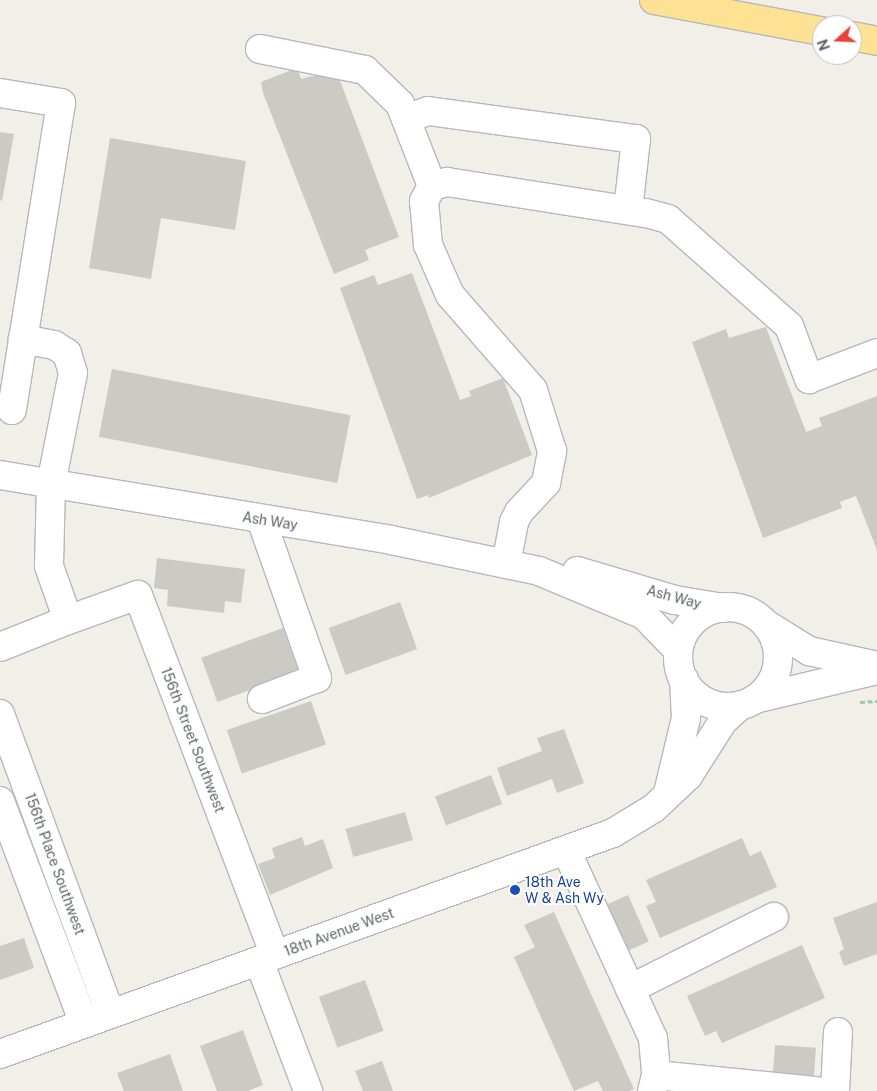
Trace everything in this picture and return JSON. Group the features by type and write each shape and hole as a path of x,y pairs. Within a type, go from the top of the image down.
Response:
{"highway":[{"path":"654,0 812,29"},
{"path":"862,38 877,41"}],"street":[{"path":"260,48 365,70 400,104 432,186"},
{"path":"0,93 61,103 12,410"},
{"path":"406,119 428,111 636,139 628,210"},
{"path":"506,564 514,522 519,512 546,483 552,451 533,390 450,296 428,244 424,201 432,186 447,182 628,210 668,219 789,326 808,379 877,353"},
{"path":"0,647 68,620 48,566 51,484 73,373 67,353 54,345 23,339"},
{"name":"Ash Way","path":"0,474 261,520 391,540 539,571 644,615 677,649"},
{"path":"261,520 317,678 262,699"},
{"name":"Ash Way","path":"539,571 566,569 603,576 675,600 723,608"},
{"name":"156th Street Southwest","path":"68,620 138,595 267,958"},
{"path":"668,793 686,718 684,679 677,649 692,621 706,612 723,608 738,608 752,613 809,651 877,668"},
{"path":"748,702 775,679 779,666 775,638 766,624"},
{"path":"684,679 693,693 707,702 748,702 877,668"},
{"name":"18th Avenue West","path":"0,1054 566,850 630,824 688,776 723,720 748,702"},
{"name":"156th Place Southwest","path":"0,714 110,1013"},
{"path":"0,801 84,1023"},
{"path":"566,850 653,1038 654,1083 816,1091"},
{"path":"630,989 774,917"},
{"path":"267,958 308,1091"},
{"path":"835,1091 838,1032"}],"path":[{"path":"857,702 877,701"}],"building":[{"path":"297,68 301,79 336,70 399,237 365,250 369,260 334,274 263,93 261,82"},
{"path":"0,132 14,134 2,201 0,200"},
{"path":"110,138 246,161 235,230 161,218 151,279 89,268"},
{"path":"412,273 460,400 471,396 469,391 503,378 532,455 429,498 428,495 417,499 340,288 374,275 378,285"},
{"path":"766,327 806,432 822,426 819,418 877,396 877,550 856,496 840,502 842,508 763,538 692,342 726,329 729,338"},
{"path":"112,369 351,415 337,483 99,437"},
{"path":"157,558 245,569 241,603 225,601 224,613 167,606 168,590 154,588"},
{"path":"400,602 417,649 346,675 329,628"},
{"path":"283,628 299,672 217,702 201,658"},
{"path":"311,701 326,744 242,773 227,730"},
{"path":"564,729 584,783 557,793 552,779 507,796 497,768 542,751 537,738"},
{"path":"491,775 502,804 446,825 435,797"},
{"path":"405,812 413,840 353,857 345,829"},
{"path":"302,837 305,846 323,839 333,868 270,895 258,864 275,858 272,848"},
{"path":"742,838 750,856 761,851 777,887 660,938 646,906 656,902 646,880"},
{"path":"628,895 649,942 626,952 605,905"},
{"path":"877,902 877,954 844,966 839,952 844,949 833,918"},
{"path":"554,912 634,1089 629,1091 603,1091 598,1081 574,1091 514,957 535,947 524,925"},
{"path":"24,938 34,968 0,980 0,946"},
{"path":"802,945 825,998 722,1043 716,1031 705,1036 687,996"},
{"path":"365,980 383,1031 337,1048 319,997"},
{"path":"243,1030 263,1085 248,1091 217,1091 200,1046"},
{"path":"775,1045 816,1048 814,1080 773,1077"},
{"path":"170,1054 183,1091 124,1091 117,1073"},
{"path":"382,1061 393,1091 363,1091 355,1071"}],"place":[{"name":"18th Ave W & Ash Wy","path":"515,890"}]}
